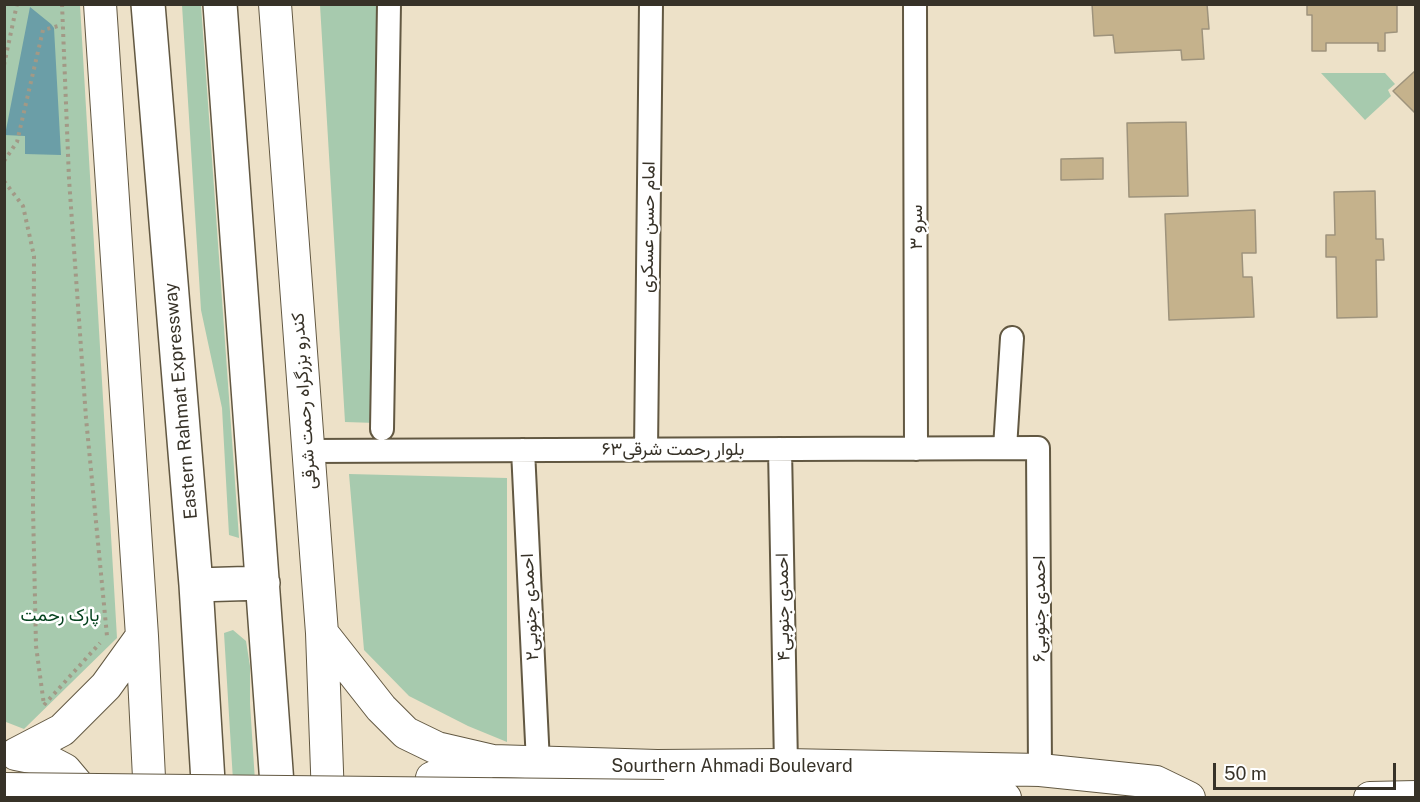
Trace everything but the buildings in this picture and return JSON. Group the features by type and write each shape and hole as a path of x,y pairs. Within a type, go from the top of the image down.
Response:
{"highway":[{"name":"Eastern Rahmat Expressway","path":"148,4 196,585 209,798"},
{"path":"220,4 278,798"},
{"path":"196,585 263,583"}],"main road":[{"path":"100,4 142,636 150,798"},
{"name":"کندرو بزرگراه رحمت شرقی","path":"275,4 322,633 328,798"},
{"name":"Sourthern Ahmadi Boulevard","path":"322,633 381,708 406,733 437,748 493,761 657,766 786,765 1040,770 1156,782 1190,798"},
{"path":"10,754 62,730 106,686 142,636"},
{"path":"10,754 46,760 65,770 81,789 82,798"},
{"path":"427,798 432,778 455,768 493,761"},
{"path":"4,789 1005,798"},
{"path":"1371,798 1416,797"}],"street":[{"path":"382,429 389,4"},
{"name":"امام حسن عسکری","path":"646,450 651,4"},
{"name":"سرو ۳","path":"915,4 916,448"},
{"path":"1005,448 1012,338"},
{"name":"بلوار رحمت شرقی۶۳","path":"308,451 1038,448"},
{"name":"احمدی جنوبی۶","path":"1038,448 1040,770"},
{"name":"احمدی جنوبی۴","path":"780,449 786,765"},
{"name":"احمدی جنوبی۲","path":"522,450 538,763"}],"path":[{"path":"4,65 17,4"},
{"path":"4,181 23,206 34,256 33,531 36,646 44,705 107,635 85,406 69,179 62,4"},
{"path":"4,161 17,142 43,30 63,24"}],"green space":[{"name":"پارک رحمت","path":"4,5 80,5 117,638 24,729 6,722 5,686"},
{"path":"182,5 201,5 239,538 229,535 222,408 201,310"},
{"path":"320,5 377,5 376,423 345,422"},
{"path":"1321,73 1385,73 1395,84 1388,90 1391,96 1365,120"},
{"path":"349,474 507,478 507,742 468,726 409,696 364,650"},
{"path":"233,630 246,641 250,666 256,797 234,797 224,633"}],"water":[{"path":"30,7 54,28 61,155 25,154 25,136 5,135"}]}
